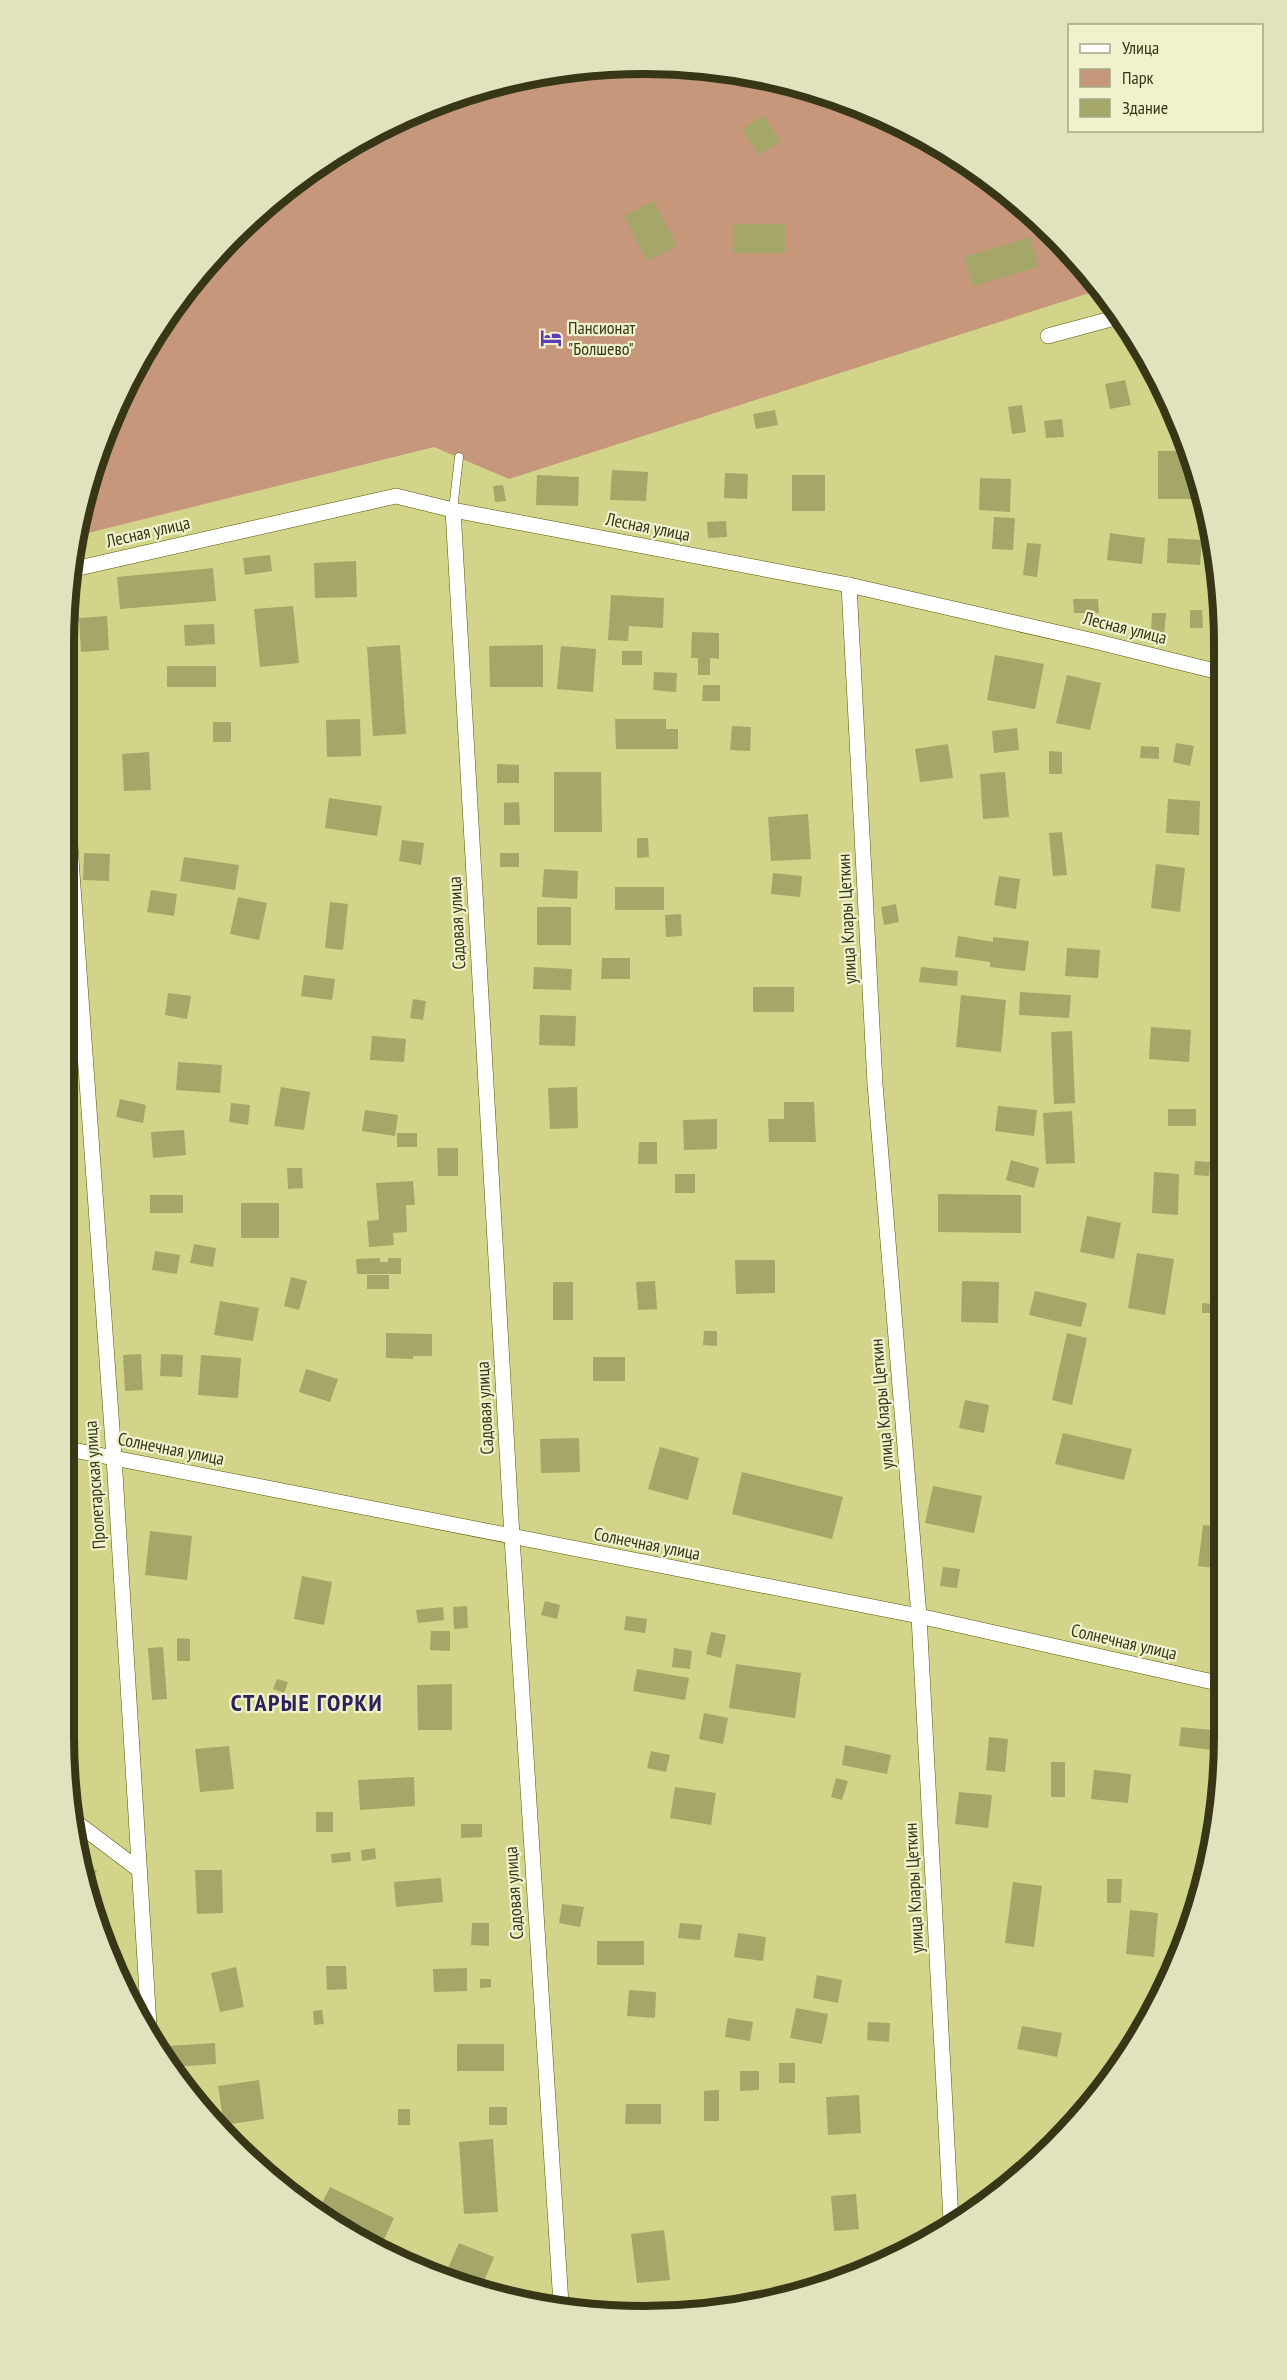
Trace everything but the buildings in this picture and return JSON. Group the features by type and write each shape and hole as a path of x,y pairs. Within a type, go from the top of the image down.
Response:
{"street":[{"path":"1048,336 1111,319"},
{"name":"Лесная улица","path":"78,568 396,496 453,510 849,585 1083,638 1214,671"},
{"name":"Садовая улица","path":"453,510 512,1537 561,2301"},
{"name":"улица Клары Цеткин","path":"849,585 875,1084 919,1616 951,2216"},
{"name":"Пролетарская улица","path":"74,901 114,1458 149,2019"},
{"name":"Солнечная улица","path":"74,1450 919,1616 1214,1682"},
{"path":"80,1824 138,1869"}],"lane":[{"path":"453,510 459,458"}],"green space":[{"name":"Пансионат \"Болшево\"","path":"644,74 718,78 791,93 862,117 928,150 990,191 1047,240 1092,292 509,479 434,447 84,534 104,460 132,391 150,358 191,297 240,240 297,191 327,170 391,132 460,104 532,84 606,75"}],"place":[{"name":"Пансионат \"Болшево\"","path":"551,338"}],"district":[{"name":"СТАРЫЕ ГОРКИ","path":"307,1703"}]}
